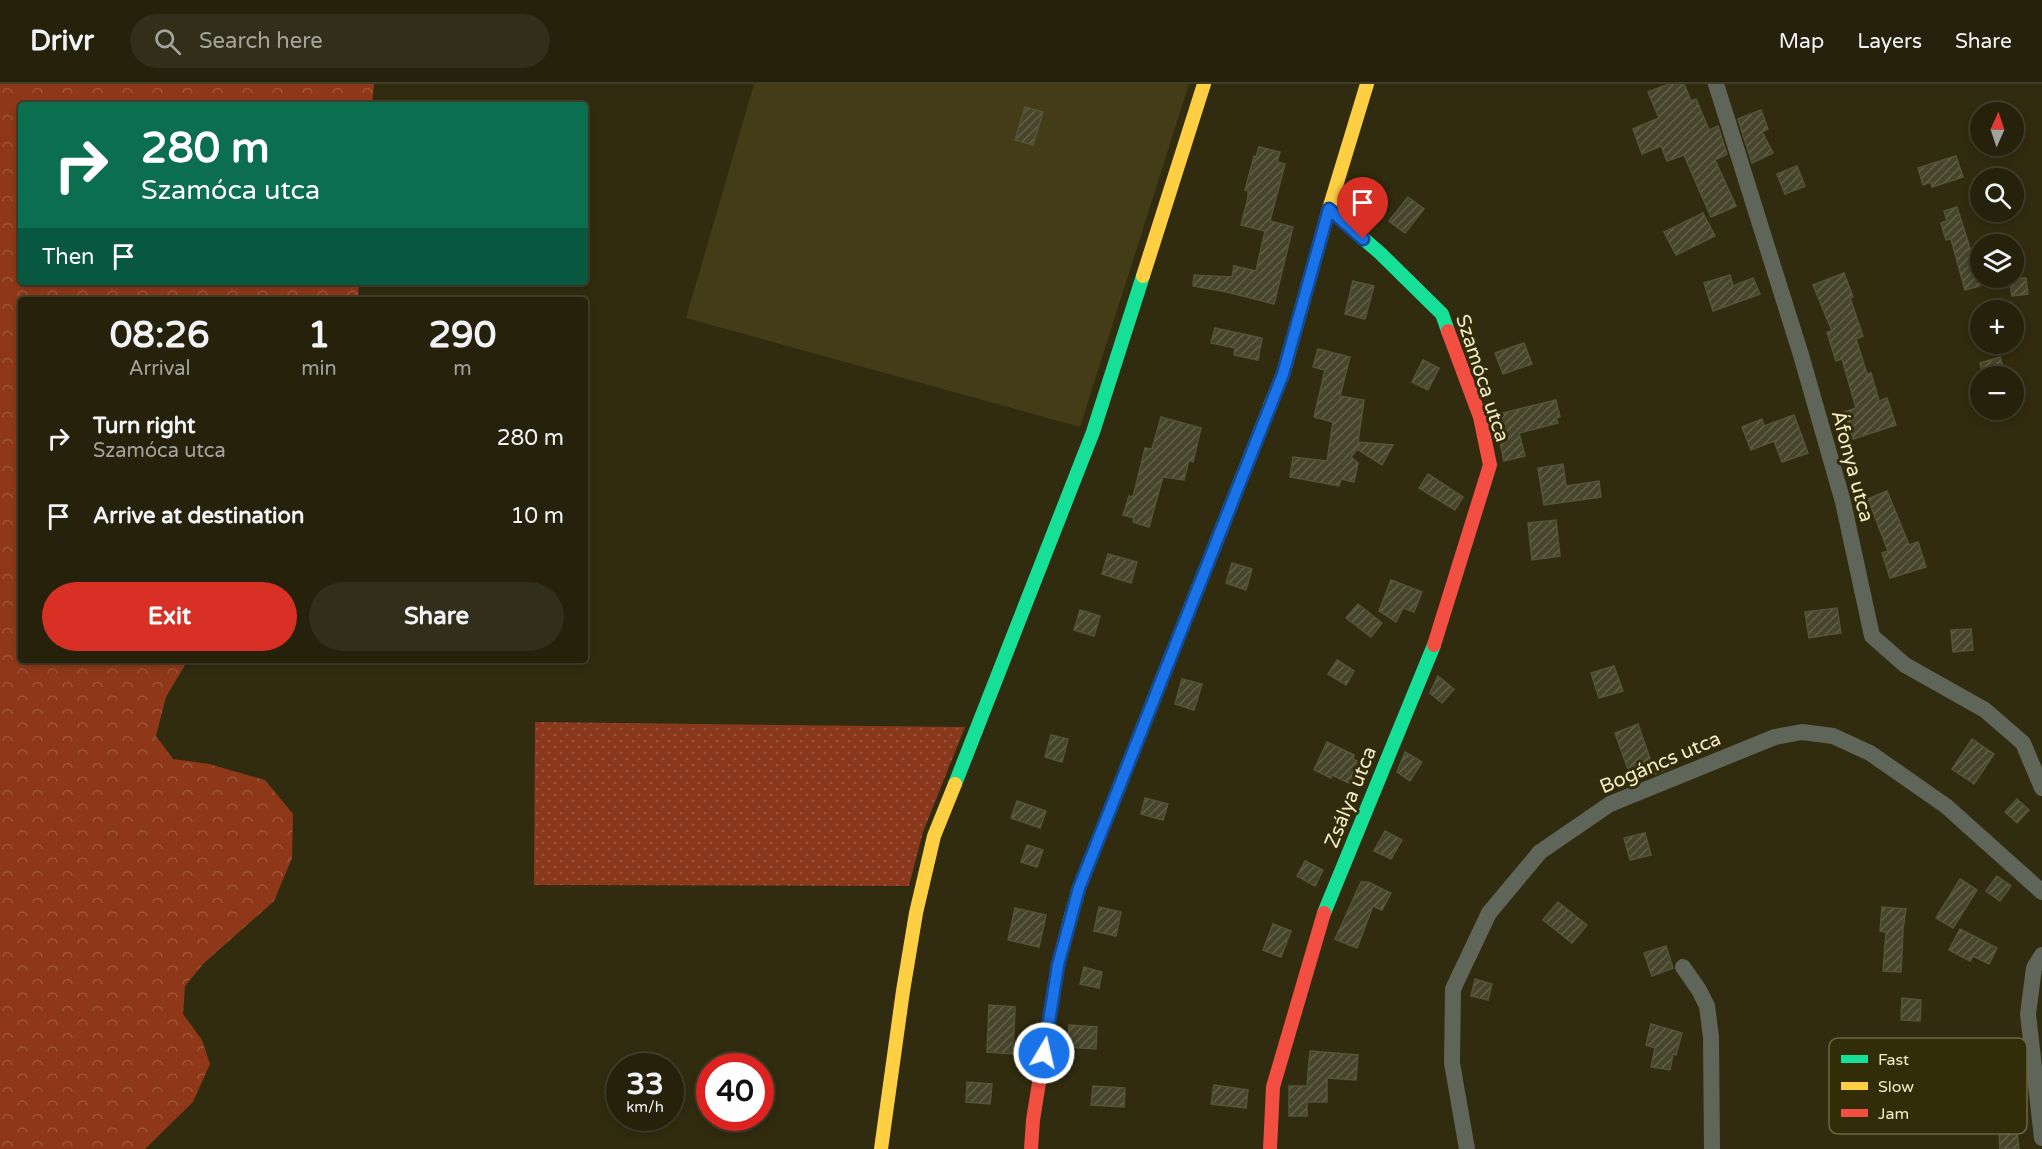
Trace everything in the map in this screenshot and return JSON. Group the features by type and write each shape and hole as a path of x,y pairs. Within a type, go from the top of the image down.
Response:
{"street":[{"path":"881,1149 907,957 920,890 934,836 1093,432 1204,84"},
{"path":"1031,1149 1033,1120 1058,965 1079,888 1283,374 1367,84"},
{"name":"Áfonya utca","path":"1716,84 1794,333 1840,490 1872,636 1905,665 1985,710 2023,743 2042,788"},
{"name":"Szamóca utca","path":"1329,209 1380,253 1442,314 1480,417 1490,465"},
{"name":"Zsálya utca","path":"1270,1149 1273,1087 1328,901 1432,647 1490,465"},
{"name":"Bogáncs utca","path":"1467,1149 1452,1063 1453,989 1489,913 1540,852 1610,804 1775,737 1802,732 1833,736 1870,753 1946,806 2042,892"},
{"path":"2042,955 2034,968 2028,1014 2042,1138"},
{"path":"1683,967 1707,1006 1711,1037 1712,1149"}],"shaded area":[{"path":"754,84 1189,84 1080,427 686,318"},
{"path":"535,722 965,727 923,832 909,886 534,885"}],"green space":[{"path":"0,84 374,84 372,102 18,102 18,285 359,285 358,297 18,297 18,663 186,663 166,697 156,736 173,759 209,764 265,780 293,814 292,858 274,901 203,964 185,986 183,1014 202,1040 210,1064 193,1102 145,1149 0,1149"}],"building":[{"path":"1669,84 1684,84 1691,101 1696,99 1709,130 1718,126 1727,154 1715,160 1736,206 1711,217 1684,155 1667,161 1661,146 1642,154 1633,129 1659,118 1648,92"},
{"path":"1025,107 1043,112 1033,145 1015,140"},
{"path":"1761,110 1768,129 1762,132 1773,153 1752,163 1738,119"},
{"path":"1259,147 1280,152 1277,162 1285,164 1270,221 1293,227 1274,304 1193,286 1194,275 1232,277 1234,266 1256,271 1265,231 1241,225 1248,198 1248,191 1245,190 1254,156 1256,157"},
{"path":"1956,156 1963,177 1932,187 1931,182 1923,185 1918,168"},
{"path":"1797,166 1805,186 1785,194 1777,174"},
{"path":"1408,197 1424,209 1405,233 1389,221"},
{"path":"1957,207 1970,249 1970,288 1972,288 1965,290 1951,239 1946,240 1941,223 1947,221 1944,211"},
{"path":"1703,213 1715,236 1676,255 1664,232"},
{"path":"1844,273 1863,336 1856,339 1867,374 1871,373 1879,401 1887,398 1896,425 1853,439 1844,412 1856,408 1842,359 1836,361 1827,332 1832,331 1813,285"},
{"path":"1730,275 1733,286 1753,278 1760,294 1713,311 1704,283"},
{"path":"2024,278 2026,278 2028,294 2012,296 2011,288 2024,288"},
{"path":"1353,281 1374,286 1365,319 1345,314"},
{"path":"1215,328 1262,338 1258,360 1234,355 1235,348 1211,343"},
{"path":"1524,343 1532,364 1503,374 1495,353"},
{"path":"1318,349 1350,357 1340,396 1364,400 1358,442 1393,445 1382,465 1357,449 1351,457 1358,463 1354,482 1341,479 1339,486 1290,477 1293,457 1327,461 1333,422 1314,417 1325,370 1313,367"},
{"path":"2000,357 2003,366 1981,366 1980,363"},
{"path":"1423,360 1439,368 1428,390 1412,382"},
{"path":"1556,400 1560,417 1556,418 1558,423 1519,433 1525,456 1504,461 1494,415"},
{"path":"1794,415 1808,453 1782,462 1774,441 1751,450 1742,427 1762,419 1764,426"},
{"path":"1161,417 1201,428 1193,462 1189,460 1184,480 1163,477 1149,527 1133,522 1134,518 1123,515 1129,496 1133,497 1145,448 1152,449"},
{"path":"1563,464 1566,486 1599,481 1601,497 1544,505 1538,468"},
{"path":"1428,474 1463,497 1455,510 1419,488"},
{"path":"1887,491 1909,545 1918,542 1926,567 1890,578 1882,553 1888,551 1868,499"},
{"path":"1556,520 1560,556 1532,560 1528,523"},
{"path":"1108,554 1137,562 1131,583 1102,574"},
{"path":"1232,563 1252,569 1246,590 1226,583"},
{"path":"1391,580 1422,592 1414,612 1403,608 1396,622 1379,611"},
{"path":"1358,604 1382,623 1371,637 1346,618"},
{"path":"1837,608 1841,633 1809,638 1805,612"},
{"path":"1080,610 1100,616 1094,636 1074,630"},
{"path":"1971,629 1973,650 1953,652 1951,630"},
{"path":"1337,660 1354,671 1346,685 1328,674"},
{"path":"1614,666 1623,691 1599,698 1591,673"},
{"path":"1438,676 1454,689 1442,703 1430,693"},
{"path":"1182,679 1202,684 1194,710 1175,704"},
{"path":"1638,724 1653,767 1630,775 1615,733"},
{"path":"1051,735 1068,739 1062,762 1045,757"},
{"path":"1972,739 1994,754 1974,784 1952,769"},
{"path":"1327,742 1354,755 1353,759 1363,764 1353,785 1314,770"},
{"path":"1405,752 1422,762 1410,781 1397,772"},
{"path":"1668,760 1670,768 1655,774 1652,765"},
{"path":"1145,798 1168,804 1163,820 1141,814"},
{"path":"2017,799 2029,810 2017,823 2005,812"},
{"path":"1017,801 1046,811 1040,828 1011,818"},
{"path":"1385,831 1402,840 1391,859 1374,851"},
{"path":"1645,833 1651,855 1630,860 1624,838"},
{"path":"1027,845 1043,850 1037,867 1021,862"},
{"path":"1305,861 1323,870 1315,886 1297,876"},
{"path":"1997,876 2011,886 2000,901 1986,891"},
{"path":"1960,879 1977,890 1953,928 1936,918"},
{"path":"1361,882 1368,882 1391,893 1382,910 1373,906 1357,948 1335,939"},
{"path":"1558,902 1587,925 1572,943 1543,920"},
{"path":"1099,907 1121,912 1116,936 1094,931"},
{"path":"1882,907 1906,909 1901,972 1883,971 1886,932 1880,931"},
{"path":"1015,908 1046,915 1039,947 1008,940"},
{"path":"1273,924 1291,931 1281,957 1263,950"},
{"path":"1960,929 1997,948 1989,964 1973,956 1970,961 1949,950"},
{"path":"1666,946 1673,968 1652,976 1644,953"},
{"path":"1084,967 1102,972 1099,988 1080,984"},
{"path":"1475,979 1492,984 1488,1000 1471,996"},
{"path":"1902,998 1921,1000 1920,1021 1901,1020"},
{"path":"989,1005 1015,1007 1013,1054 987,1052"},
{"path":"1651,1024 1682,1033 1676,1055 1673,1054 1670,1070 1651,1067 1655,1048 1646,1045"},
{"path":"1069,1025 1097,1027 1096,1049 1067,1047"},
{"path":"1310,1051 1358,1055 1356,1080 1327,1078 1327,1102 1307,1102 1307,1116 1289,1116 1289,1086 1307,1086"},
{"path":"967,1082 992,1084 990,1104 966,1102"},
{"path":"1214,1085 1248,1090 1246,1108 1211,1104"},
{"path":"1093,1086 1125,1088 1124,1107 1091,1105"},
{"path":"1999,1134 2017,1134 2019,1149 2000,1149"}],"traffic: fast":[{"path":"1329,209 1380,253 1442,314 1448,331"},
{"path":"955,784 1093,432 1143,276"},
{"path":"1069,923 1079,888 1270,406"},
{"path":"1324,913 1434,645"}],"traffic: slow":[{"path":"1143,276 1204,84"},
{"path":"1270,406 1283,374 1367,84"},
{"path":"881,1149 916,913 934,836 955,784"}],"traffic: jam":[{"path":"1434,645 1490,465 1480,417 1448,331"},
{"path":"1270,1149 1273,1087 1324,913"},
{"path":"1031,1149 1033,1120 1058,965 1069,923"}],"route":[{"path":"1044,1053 1058,965 1079,888 1283,374 1329,209 1363,239"}]}
